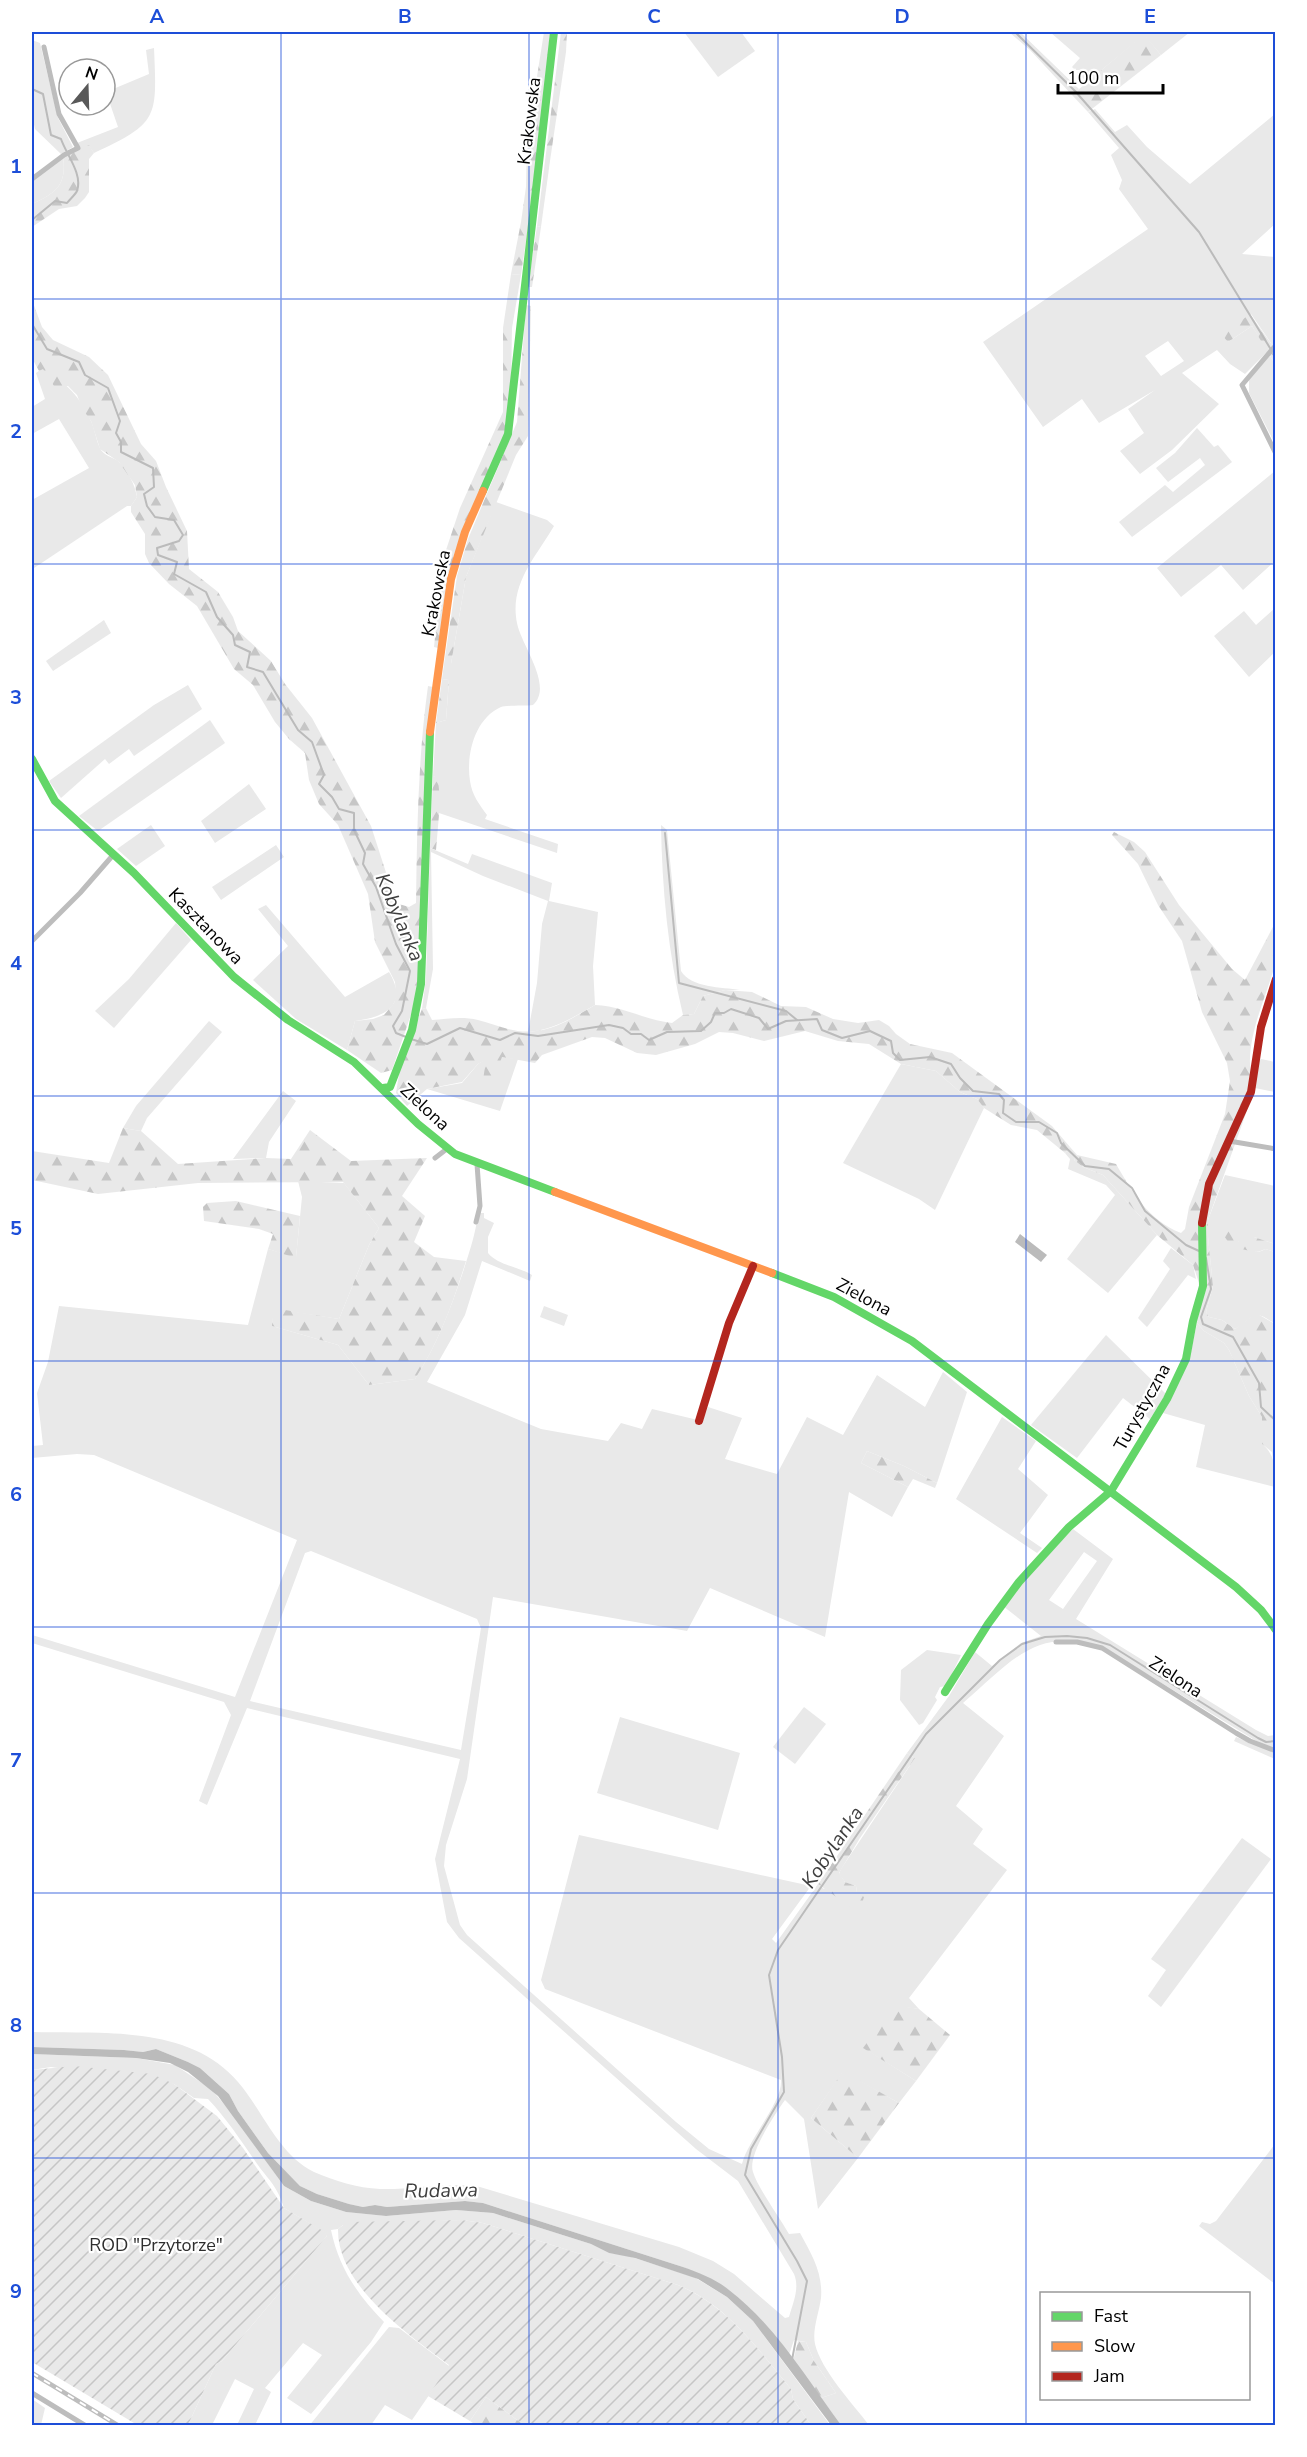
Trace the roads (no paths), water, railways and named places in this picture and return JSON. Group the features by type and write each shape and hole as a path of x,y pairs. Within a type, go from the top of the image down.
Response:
{"street":[{"name":"Krakowska","path":"383,1088 390,1087 412,1030 421,976 431,715 451,579 465,532 508,434 554,32"},
{"path":"32,179 64,155 78,148 59,114 44,47"},
{"path":"1275,345 1242,385 1275,454"},
{"name":"Kasztanowa","path":"32,759 55,801 114,855 244,986 288,1020 354,1062 383,1088"},
{"path":"32,941 114,855"},
{"name":"Turystyczna","path":"945,1692 988,1624 1019,1582 1069,1527 1111,1491 1167,1399 1186,1359 1193,1321 1203,1286 1204,1203 1209,1184 1251,1092 1261,1027 1275,978"},
{"name":"Zielona","path":"383,1088 418,1124 448,1148 477,1164 834,1297 912,1341 1246,1594 1275,1630"},
{"path":"1229,1141 1275,1149"},
{"path":"435,1158 448,1148"},
{"path":"476,1222 480,1206 477,1164"},
{"path":"699,1421 738,1295 753,1266"},
{"name":"Zielona","path":"1056,1642 1077,1642 1102,1648 1250,1741 1275,1751"},
{"path":"32,2393 86,2426"}],"waterway":[{"path":"1015,32 1075,91 1199,232 1270,348"},
{"name":"Kobylanka","path":"32,89 43,94 51,135 61,139 78,178 77,191 67,203 55,201 32,220"},
{"name":"Kobylanka","path":"32,324 47,349 79,362 85,375 108,388 120,421 116,433 121,442 121,452 153,468 154,487 144,494 147,506 155,517 174,520 183,535 179,541 157,548 158,555 177,562 174,574 206,592 217,617 233,635 235,645 250,652 247,667 263,672 298,730 312,742 324,775 319,784 332,797 339,809 354,813 354,830 365,853 363,864 376,887 396,944 410,971 402,1011 393,1026 396,1033 406,1037"},
{"path":"1273,354 1276,357"},
{"path":"665,833 679,983 786,1011 797,1020"},
{"name":"Kobylanka","path":"411,1039 427,1044 460,1028 500,1040 515,1033 538,1036 609,1025 623,1028 631,1034 641,1034 649,1040 667,1032 701,1031 711,1022 715,1013 724,1013 731,1009 759,1018 768,1029 786,1021 817,1019 822,1030 842,1038 870,1031 891,1041 893,1053 900,1060 930,1057 951,1064 960,1078 973,1091 999,1094 1004,1100 1003,1113 1016,1122 1039,1122 1057,1133 1061,1143 1085,1166 1109,1169 1132,1188 1145,1211 1186,1245 1199,1251"},
{"name":"Kobylanka","path":"1206,1258 1211,1289 1201,1317 1203,1324 1233,1337 1259,1383 1261,1407 1276,1421"},
{"name":"Kobylanka","path":"792,2360 807,2281 745,2175 751,2149 784,2092 782,2057 769,1975 778,1950 926,1734 1000,1660 1022,1644 1045,1637 1067,1636 1087,1638 1110,1645 1258,1738 1266,1742 1276,1741"}],"railway":[{"path":"32,2373 119,2426"}],"water label":[{"name":"Rudawa","path":"441,2190"}],"park label":[{"name":"ROD \"Przytorze\"","path":"156,2245"}]}
